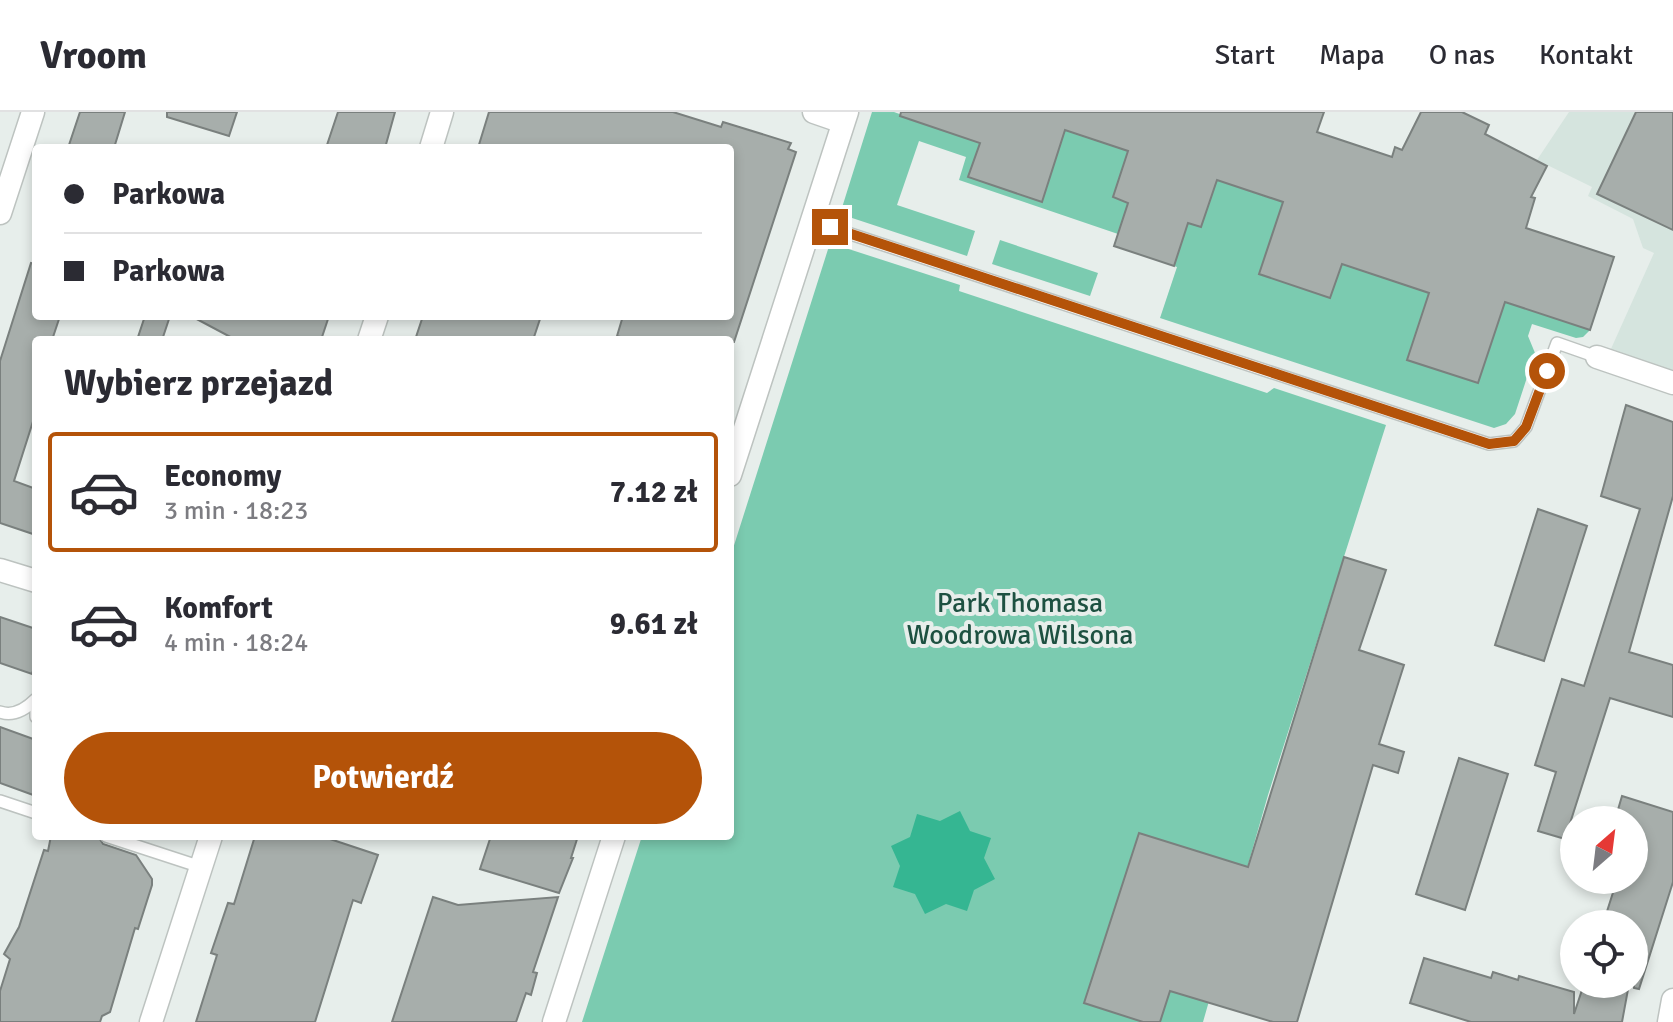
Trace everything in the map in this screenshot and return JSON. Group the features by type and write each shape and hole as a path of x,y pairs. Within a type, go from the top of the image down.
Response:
{"street":[{"path":"0,213 33,112"},
{"path":"432,144 442,112"},
{"path":"734,462 845,117 814,112"},
{"path":"1597,357 1673,383"},
{"path":"0,570 32,580"},
{"path":"151,1022 210,840"},
{"path":"554,1022 613,840"},
{"path":"1669,1022 1673,1000"}],"lane":[{"path":"811,221 1489,444 1514,441 1526,427 1557,343 1597,357"},
{"path":"0,712 7,714 23,710 32,702"},
{"path":"0,801 32,812"},
{"path":"118,840 201,867"}],"shaded area":[{"path":"1569,112 1673,112 1673,385 1606,360 1654,253 1643,248 1633,219 1588,196 1592,187 1537,160"},
{"path":"960,811 970,831 991,838 984,858 995,879 974,890 967,911 946,904 925,914 915,894 893,887 900,866 891,846 910,837 917,814 940,821"}],"green space":[{"path":"872,112 894,112 980,143 969,177 1042,201 1065,130 1128,151 1113,197 1138,206 1118,234 959,180 966,157 919,141 897,205 975,231 967,256 840,214"},
{"path":"1217,180 1283,202 1260,274 1330,297 1342,264 1429,293 1408,360 1478,383 1505,302 1590,330 1583,337 1576,338 1532,324 1528,336 1535,353 1515,414 1506,424 1494,428 1160,318 1177,267 1174,266 1179,220 1201,227"},
{"path":"1000,240 1098,273 1090,296 992,264"},
{"name":"Park Thomasa Woodrowa Wilsona","path":"830,243 960,285 959,291 1267,393 1274,388 1386,425 1268,795 1203,1022 582,1022 641,840 734,840 734,545"}],"building":[{"path":"80,112 125,112 115,144 69,144"},
{"path":"167,112 237,112 229,136 167,117"},
{"path":"338,112 395,112 386,144 327,144"},
{"path":"489,112 673,112 721,127 723,122 791,143 788,149 796,152 734,342 734,336 617,336 622,320 734,320 734,144 479,144"},
{"path":"901,112 1324,112 1317,132 1392,157 1395,147 1402,150 1421,112 1462,112 1489,125 1485,134 1547,166 1531,197 1535,198 1526,228 1614,257 1590,330 1505,302 1478,383 1407,360 1429,293 1342,264 1330,298 1259,274 1283,202 1217,180 1201,227 1188,223 1174,266 1114,246 1128,203 1113,197 1128,151 1065,130 1042,202 968,177 980,143 900,116"},
{"path":"1636,112 1673,112 1673,230 1597,194"},
{"path":"32,263 32,320 59,320 53,336 32,336 32,425 14,481 32,488 32,534 0,523 0,361"},
{"path":"144,320 169,320 163,336 138,336"},
{"path":"198,320 328,320 322,336 228,336"},
{"path":"422,320 540,320 534,336 416,336"},
{"path":"1626,405 1673,422 1673,496 1629,652 1673,665 1673,717 1610,698 1576,806 1560,806 1560,838 1538,831 1556,772 1535,765 1562,679 1584,686 1640,509 1601,496"},
{"path":"1538,509 1587,526 1544,661 1495,645"},
{"path":"1344,557 1386,570 1359,650 1404,665 1379,744 1404,752 1398,773 1373,765 1297,1022 1273,1022 1170,991 1160,1022 1143,1022 1084,1003 1139,833 1248,867"},
{"path":"0,617 32,628 32,674 0,663"},
{"path":"0,727 32,739 32,795 0,783"},
{"path":"1459,758 1508,774 1465,910 1416,894"},
{"path":"1622,796 1673,812 1673,882 1648,961 1648,910 1607,910 1613,894 1648,894 1648,806 1619,806"},
{"path":"50,840 100,840 103,844 136,855 152,879 110,1012 102,1016 100,1022 0,1022 0,991 10,959 4,954 19,927 44,850 48,851"},
{"path":"254,840 333,840 378,855 361,903 353,900 315,1022 196,1022 217,955 211,953 228,903 234,904"},
{"path":"490,840 577,840 559,893 480,869"},
{"path":"433,897 458,905 558,897 533,972 537,973 531,995 526,993 516,1022 392,1022"},
{"path":"1424,958 1491,978 1493,972 1560,988 1560,998 1574,998 1574,1014 1579,998 1626,998 1622,1022 1471,1022 1410,1003"}],"route":[{"path":"830,227 1264,371 1342,393 1489,444 1514,441 1526,427 1547,371"}]}
